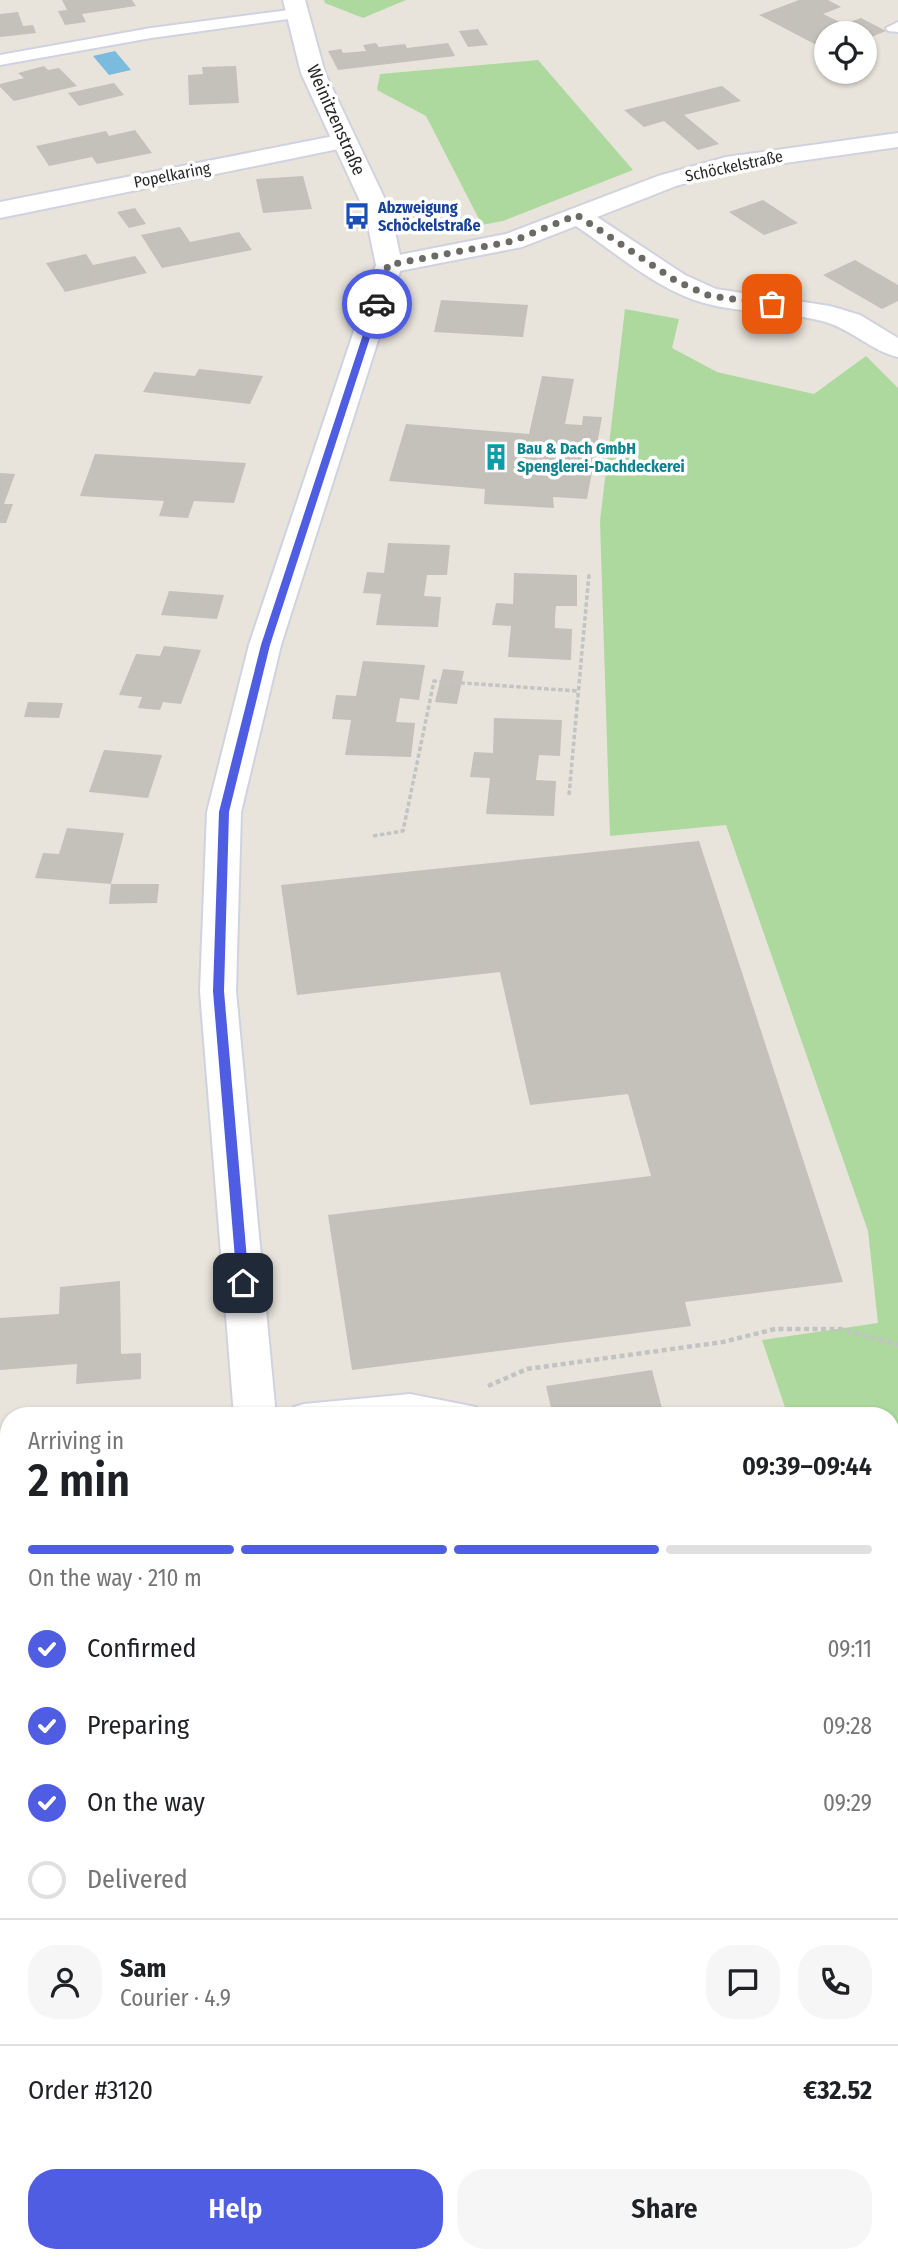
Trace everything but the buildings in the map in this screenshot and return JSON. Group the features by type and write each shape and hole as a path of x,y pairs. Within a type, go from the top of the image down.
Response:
{"main road":[{"name":"Weinitzenstraße","path":"254,1407 218,991 224,812 265,645 388,265 378,212 313,73 295,7"},
{"name":"Schöckelstraße","path":"388,265 513,241 667,181 726,164 898,140"},
{"name":"Popelkaring","path":"0,209 344,141"},
{"path":"577,215 676,281 710,296 820,312 850,321 896,344"}],"lane":[{"name":"Weinitzenstraße","path":"0,60 295,7"},
{"path":"399,1407 418,1407"}],"path":[{"path":"569,795 589,574"},
{"path":"373,836 403,831 434,681 578,691"},
{"path":"438,1407 527,1369 723,1342 775,1329 841,1329 898,1346"}],"green space":[{"path":"324,0 406,0 363,18 325,3"},
{"path":"538,60 633,170 503,221 482,225 426,116 377,90 380,74"},
{"path":"625,309 679,319 672,348 717,372 814,394 866,356 898,388 898,1407 785,1407 762,1340 878,1323 868,1231 726,825 610,836 600,521"}],"water":[{"path":"115,51 131,70 109,75 93,56"}],"way so far":[{"path":"377,304 388,265 513,241 577,215 676,281 710,296 772,304"}],"place":[{"name":"Abzweigung Schöckelstraße","path":"357,216"},
{"name":"Bau & Dach GmbH Spenglerei-Dachdeckerei","path":"496,457"}],"route":[{"path":"243,1283 218,991 224,812 265,645 377,304"}]}
